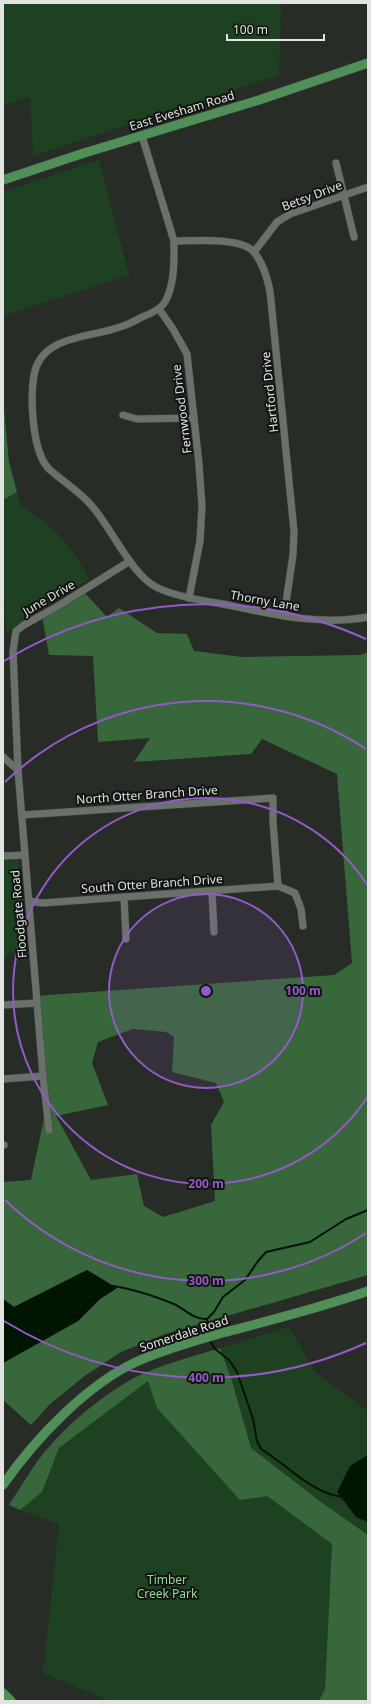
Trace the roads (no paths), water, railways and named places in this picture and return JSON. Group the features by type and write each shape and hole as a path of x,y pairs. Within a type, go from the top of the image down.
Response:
{"main road":[{"name":"East Evesham Road","path":"3,180 259,100 368,63"},
{"name":"Somerdale Road","path":"3,1485 32,1448 65,1412 112,1376 138,1361 180,1345 368,1291"},
{"path":"3,1693 11,1701"}],"street":[{"path":"142,136 174,240 171,287 164,303 159,309"},
{"path":"336,163 354,237"},
{"name":"Betsy Drive","path":"254,252 277,222 290,214 368,187"},
{"path":"174,240 236,243 247,246 254,252"},
{"name":"Hartford Drive","path":"254,252 266,274 270,291 294,531 293,554 284,616"},
{"name":"Fernwood Drive","path":"159,309 173,329 187,354 194,418 202,506 200,541 189,598"},
{"name":"Thorny Lane","path":"159,309 120,328 72,339 51,347 37,364 34,375 33,400 35,441 41,458 48,468 90,504 107,524 130,561 155,587 189,598 284,616 323,621 352,620 368,617"},
{"path":"122,415 137,419 158,420 194,418"},
{"name":"June Drive","path":"18,770 13,651 16,631 130,561"},
{"path":"3,757 18,770"},
{"name":"Floodgate Road","path":"18,770 43,1076 49,1130"},
{"name":"North Otter Branch Drive","path":"22,815 273,798 273,822 278,886"},
{"path":"3,856 25,855"},
{"path":"278,886 295,893 301,909 303,926"},
{"name":"South Otter Branch Drive","path":"28,901 42,903 212,892 278,886"},
{"path":"212,892 214,932"},
{"path":"124,897 126,939"},
{"path":"3,1005 37,1003"},
{"path":"3,1079 43,1076"}],"waterway":[{"path":"207,1319 214,1312 223,1297 245,1280 266,1252 310,1242 346,1219 368,1210"},
{"path":"113,1286 129,1289 174,1304 198,1318 207,1319"},
{"path":"207,1319 208,1334"},
{"path":"210,1340 214,1348 229,1360 237,1372 253,1419 257,1441 261,1449 309,1484 330,1494 342,1497"}],"park label":[{"name":"Timber Creek Park","path":"167,1587"}]}
